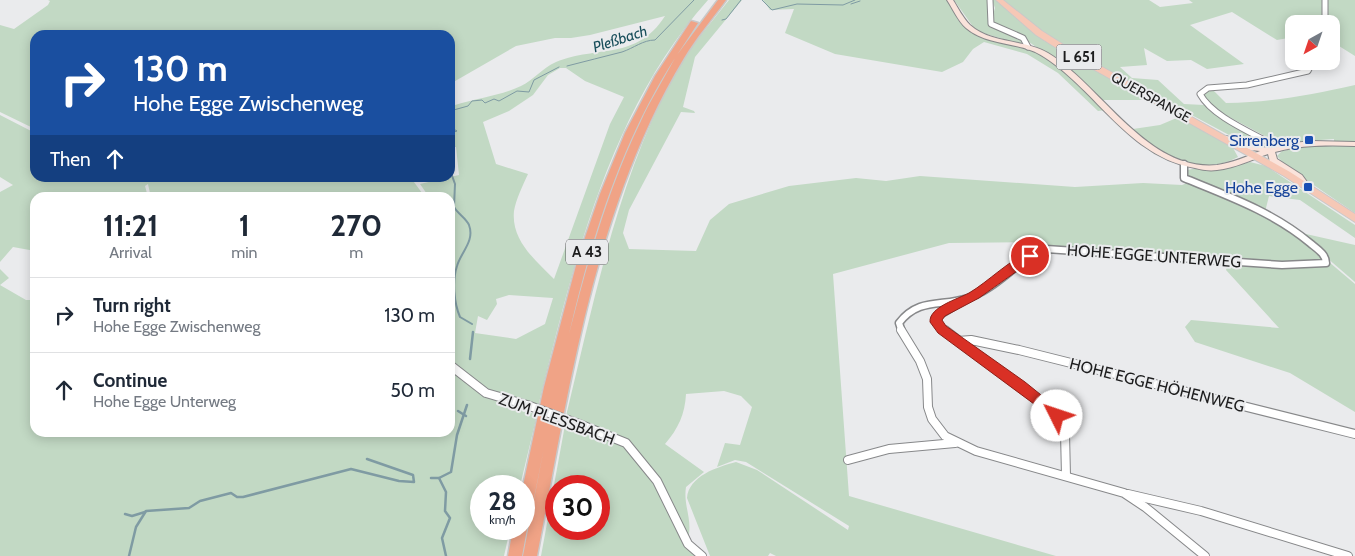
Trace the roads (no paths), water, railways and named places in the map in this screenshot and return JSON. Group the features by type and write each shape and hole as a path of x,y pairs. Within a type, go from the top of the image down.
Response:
{"highway":[{"name":"A 43","path":"533,475 568,321 610,182 634,123 656,79 679,43 713,0"},
{"name":"A 43","path":"530,556 543,487 585,300 624,172 644,125 666,81 692,38 722,0"},
{"path":"537,556 543,487"},
{"path":"514,556 518,540"}],"main road":[{"name":"QUERSPANGE","path":"999,0 1039,33 1069,52 1257,156"},
{"name":"L 651","path":"1257,156 1308,187 1355,219"}],"street":[{"path":"950,0 970,28 1044,54 1073,76 1150,147 1184,164 1216,168 1275,149 1310,143 1355,144"},
{"path":"990,0 993,8 991,24 1020,36 1026,42 1028,48"},
{"path":"1325,0 1325,15"},
{"path":"1275,149 1212,109 1201,98 1200,94 1208,88 1247,85 1308,72 1309,70"},
{"path":"1225,138 1254,148 1275,149"},
{"path":"1275,149 1274,160 1299,177 1308,187"},
{"name":"HOHE EGGE UNTERWEG","path":"1184,164 1184,178 1251,205 1274,218 1299,234 1324,254 1327,260 1326,263 1276,264 1046,249 1030,256 968,298 918,306 904,314 898,323 902,333 917,355 927,379 928,407 932,418 945,436 956,443 976,451 1124,493 1145,507 1205,556"},
{"path":"968,298 941,313 936,318 938,325 1040,400 1057,416 1065,433 1066,476"},
{"name":"HOHE EGGE HÖHENWEG","path":"958,341 970,340 1019,350 1355,434"},
{"name":"ZUM PLESSBACH","path":"455,369 486,393 527,405 626,443 657,480 688,544 702,556"},
{"name":"HOHE EGGE UNTERWEG","path":"848,460 889,449 956,443"},
{"path":"1124,493 1201,511 1348,556"}],"waterway":[{"name":"Pleßbach","path":"567,66 622,52 642,43 655,40 694,0"},
{"path":"722,20 726,19 741,0"},
{"path":"762,0 772,10 797,4 843,5 855,0"},
{"path":"851,4 860,1"},
{"name":"Pleßbach","path":"455,110 468,106 472,101 482,100 485,103 494,99 499,101 517,91 529,92 534,80 559,67"},
{"name":"Pleßbach","path":"455,130 457,131 455,132"},
{"name":"Pleßbach","path":"454,182 455,192"},
{"name":"Pleßbach","path":"455,208 468,223 470,231 469,241 455,272"},
{"name":"Pleßbach","path":"455,299 460,317 472,324"},
{"name":"Pleßbach","path":"470,359 473,332"},
{"name":"Pleßbach","path":"464,415 467,405"},
{"path":"458,411 464,415"},
{"name":"Pleßbach","path":"439,478 451,472 457,435 464,415"},
{"path":"129,556 136,527 146,511 189,508 200,501 231,493 237,497 243,497 351,469 399,481 414,482 413,475 367,459"},
{"path":"431,478 439,478"},
{"name":"Pleßbach","path":"439,478 446,492 445,511 450,518 442,538 446,556"},
{"path":"125,514 132,516 145,512"}],"place":[{"name":"Sirrenberg","path":"1309,140"},
{"name":"Hohe Egge","path":"1308,187"}]}
